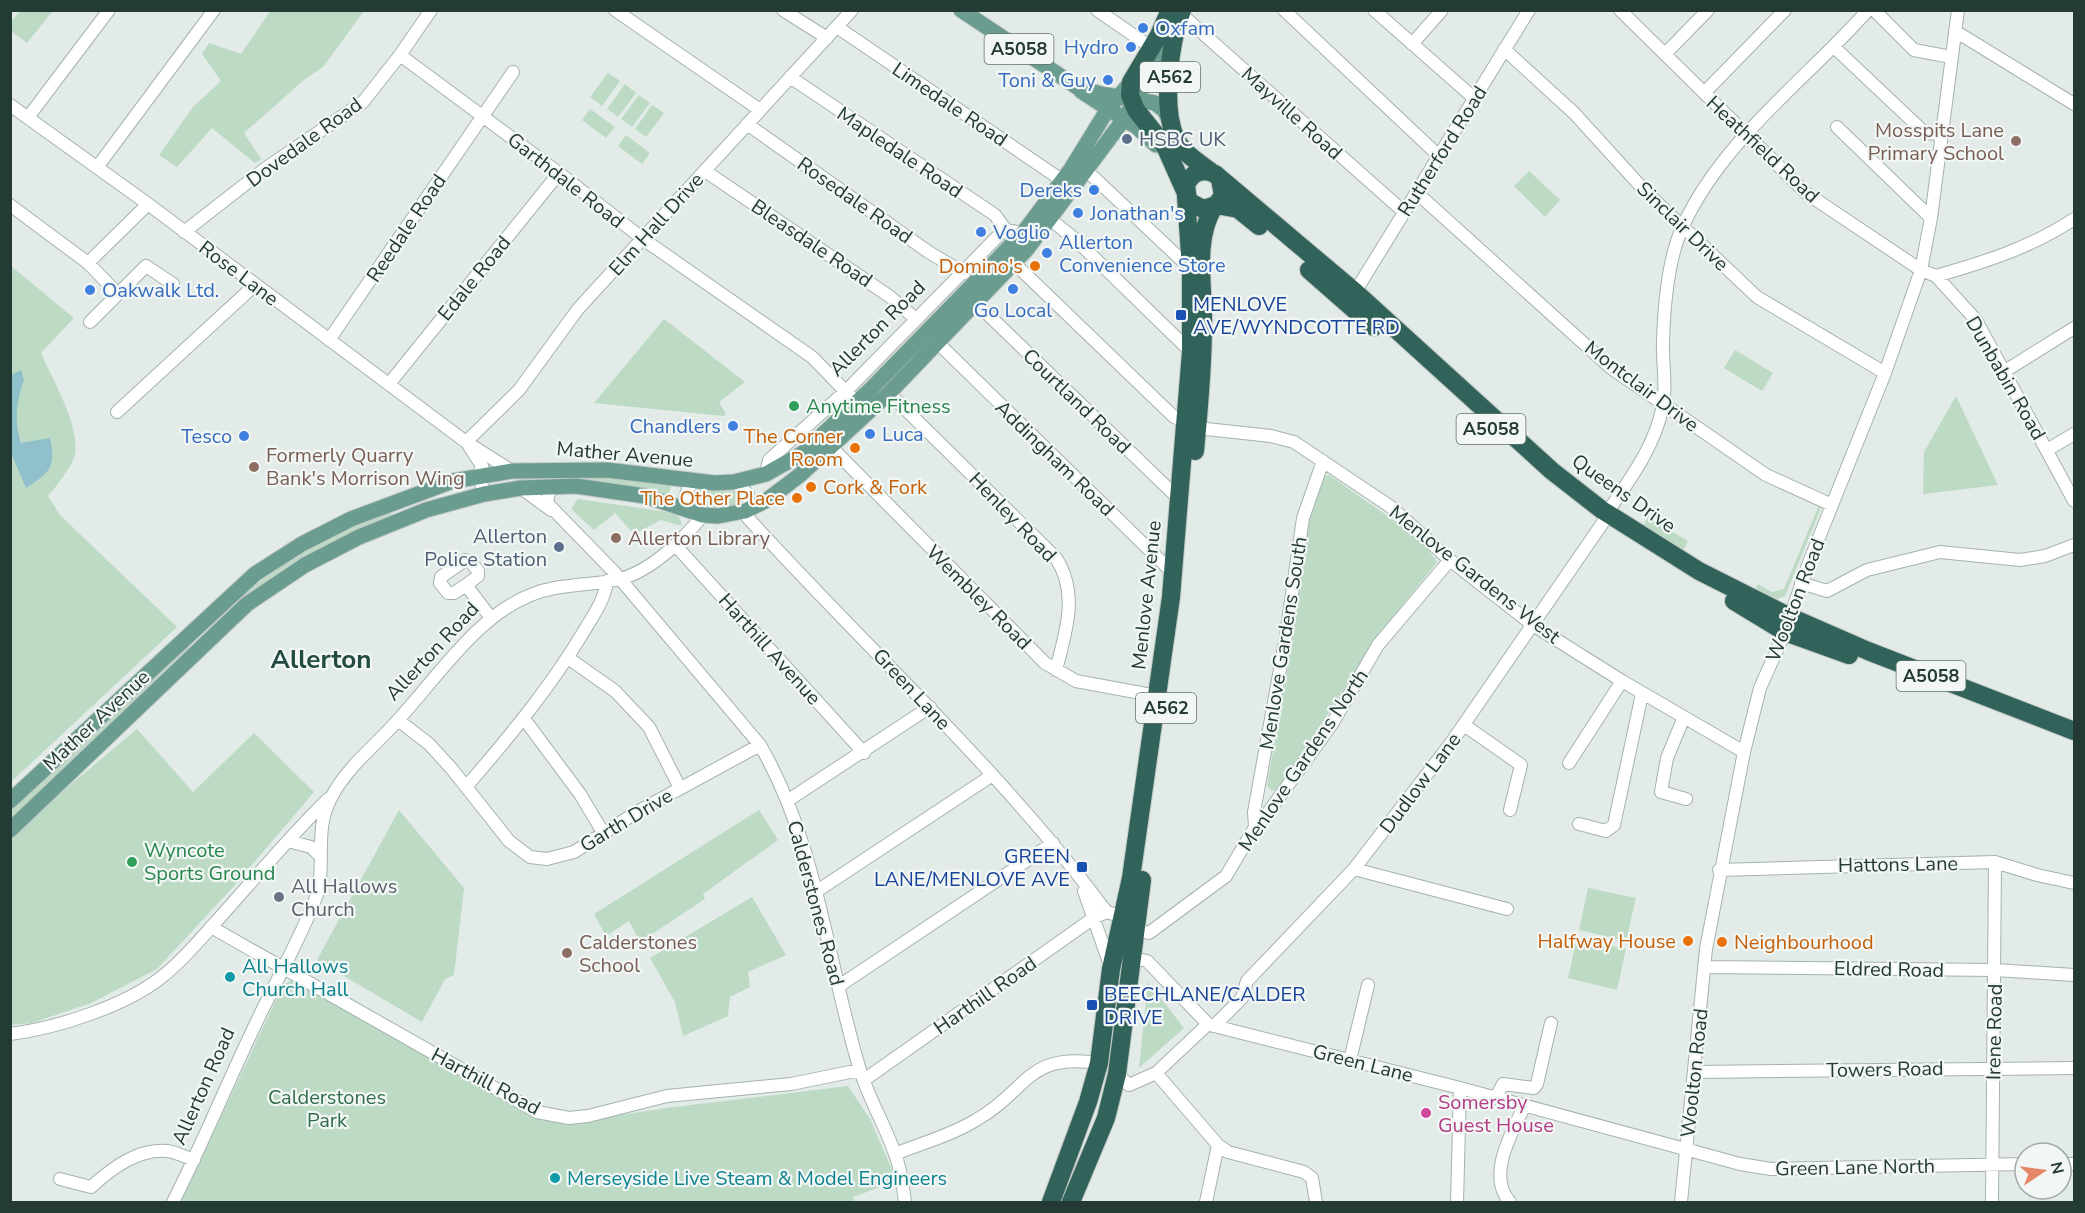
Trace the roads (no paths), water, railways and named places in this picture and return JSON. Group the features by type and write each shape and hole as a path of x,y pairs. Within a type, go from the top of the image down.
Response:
{"highway":[{"name":"Allerton Road","path":"1125,102 1152,48 1177,16"},
{"name":"A562","path":"1177,16 1169,87 1171,124 1177,140 1187,153 1215,175 1223,196 1215,206"},
{"name":"A562","path":"1125,102 1157,135 1185,193"},
{"path":"1215,175 1192,175 1185,193 1197,208 1215,206"},
{"name":"Queens Drive","path":"1215,175 1355,292 1605,517"},
{"name":"Menlove Avenue","path":"1071,1203 1106,1118 1118,1074 1135,930 1185,570 1191,425 1191,269 1185,193"},
{"name":"Queens Drive","path":"1215,206 1243,212 1541,474 1605,517 1788,625 1866,661 2074,743"},
{"name":"Menlove Avenue","path":"1052,1203 1088,1102 1099,1063 1111,972 1115,914 1133,867 1173,573 1179,499 1203,325 1202,244 1207,217 1215,206"},
{"name":"Queens Drive","path":"1788,625 1879,656 2074,731"},
{"path":"1115,914 1135,930"},
{"path":"1111,972 1130,979"}],"main road":[{"name":"A5058","path":"961,10 1082,92 1101,94 1125,102 1160,106 1171,124"},
{"name":"Allerton Road","path":"766,500 800,475 889,393 1014,262 1050,219 1097,126 1125,102 1177,16"},
{"path":"1082,92 1097,113 1097,126"},
{"path":"1073,173 1125,102"},
{"name":"Allerton Road","path":"766,474 803,453 852,396 1023,233 1073,173"},
{"name":"Mather Avenue","path":"10,801 255,574 302,544 351,519 411,495 479,475 512,471 548,468 607,470 697,481 734,482 766,474"},
{"name":"Mather Avenue","path":"10,830 259,595 305,565 359,537 426,510 484,494 521,488 576,486 645,496 696,512 732,515 746,511 766,500"},
{"path":"198,625 210,640"}],"street":[{"path":"28,116 109,10"},
{"path":"98,166 214,10"},
{"name":"Dovedale Road","path":"184,232 266,168 363,102 400,55 431,10"},
{"path":"615,10 760,110"},
{"path":"783,10 827,38"},
{"name":"Elm Hall Drive","path":"466,442 519,390 578,309 852,10"},
{"path":"1097,10 1152,48"},
{"path":"1284,10 1439,156"},
{"path":"1374,10 1475,99"},
{"path":"1412,44 1442,10"},
{"name":"Rutherford Road","path":"1355,292 1529,10"},
{"path":"1665,54 1707,10"},
{"path":"1704,93 1785,10"},
{"name":"Dudlow Lane","path":"1118,1074 1129,1086 1156,1073 1242,998 1247,981 1354,869 1464,725 1646,457 1663,405 1663,342 1668,282 1682,227 1713,175 1745,135 1835,48 1868,10"},
{"path":"1874,10 1914,50 1951,57"},
{"name":"Woolton Road","path":"1681,1203 1704,967 1719,870 1744,752 1760,688 1788,625 1801,583 1885,373 1921,270 1931,218 1958,10"},
{"name":"Heathfield Road","path":"1625,12 1745,135 1806,193 1921,270"},
{"name":"Mayville Road","path":"1177,16 1404,212"},
{"name":"Limedale Road","path":"837,27 1073,173 1191,269"},
{"path":"1955,31 2074,104"},
{"path":"1835,48 1925,133 1941,134"},
{"name":"Sinclair Drive","path":"1504,49 1574,112 1682,227 1757,297 1885,373"},
{"name":"Garthdale Road","path":"400,55 559,172 642,239 812,357 852,396"},
{"name":"Reedale Road","path":"329,340 513,72"},
{"name":"Mapledale Road","path":"790,77 995,215 1006,230"},
{"name":"Rose Lane","path":"10,105 98,166 466,442 512,471"},
{"name":"Rosedale Road","path":"747,124 930,253 964,273"},
{"path":"1837,127 1931,218"},
{"name":"Bleasdale Road","path":"705,171 889,296 916,319"},
{"name":"Edale Road","path":"390,384 559,172"},
{"name":"Montclair Drive","path":"1418,193 1611,369 1766,475 1832,505"},
{"path":"87,262 148,204"},
{"path":"10,206 87,262 117,293"},
{"path":"1050,219 1076,240 1191,352"},
{"path":"1936,276 2034,242 2074,219"},
{"path":"1006,230 1023,233"},
{"name":"Allerton Road","path":"852,396 916,319 1006,230"},
{"path":"1014,262 1174,417 1191,425"},
{"path":"90,322 146,266 173,284"},
{"name":"Dunbabin Road","path":"1921,270 1936,276 1976,320 2074,501"},
{"path":"117,412 255,285"},
{"name":"Courtland Road","path":"975,302 1179,499"},
{"path":"2005,371 2074,328"},
{"name":"Addingham Road","path":"937,342 1173,573"},
{"name":"Henley Road","path":"889,393 1056,558 1066,574 1070,592 1068,619 1056,670"},
{"name":"Menlove Gardens West","path":"1191,425 1271,436 1293,442 1391,507 1450,560 1533,625 1642,694 1744,752"},
{"path":"2047,450 2074,434"},
{"path":"466,442 473,470 479,475 484,494"},
{"name":"Wembley Road","path":"831,447 1025,644 1056,670 1076,681 1157,696"},
{"name":"Menlove Gardens South","path":"1255,827 1254,812 1284,654 1303,518 1323,461"},
{"path":"548,468 549,487 556,497 557,514"},
{"path":"696,512 685,497 690,485 697,481"},
{"name":"Green Lane","path":"734,482 748,494 749,504 746,511 748,518 930,707 1115,914"},
{"path":"521,488 557,514 589,544 620,579"},
{"name":"Allerton Road","path":"173,1203 282,968 309,917 320,886 319,855 322,819 331,796 348,773 398,720 456,651 491,618 516,602 552,588 620,579 632,575 676,546 696,512"},
{"path":"1801,583 1827,591 1867,570 1940,552 2020,560 2045,556 2074,545"},
{"name":"Harthill Avenue","path":"676,546 864,753"},
{"name":"Menlove Gardens North","path":"1135,930 1149,933 1226,876 1255,827 1265,817 1332,724 1378,645 1450,560"},
{"name":"Calderstones Road","path":"620,579 760,745 773,767 787,801 817,891 862,1075 895,1154 905,1203"},
{"path":"466,787 525,720 568,658 598,608 607,581"},
{"path":"466,585 491,618"},
{"path":"568,658 615,691 649,727 680,788"},
{"path":"1569,763 1622,681"},
{"path":"1579,824 1606,831 1614,825 1642,694"},
{"path":"787,801 864,753 930,707"},
{"path":"1684,717 1667,758 1660,792 1686,799"},
{"name":"Garth Drive","path":"398,720 429,744 509,841 530,857 547,859 574,852 680,788 760,745"},
{"path":"525,720 580,794 604,834"},
{"path":"1464,725 1521,765 1510,810"},
{"path":"817,891 991,776"},
{"path":"10,1034 36,1031 74,1020 129,996 162,977 331,796"},
{"path":"288,841 311,847 319,855"},
{"path":"839,986 1053,843"},
{"name":"Hattons Lane","path":"1719,870 1995,862 2074,883"},
{"name":"Irene Road","path":"1992,1203 1995,862"},
{"path":"1354,869 1507,909"},
{"name":"Green Lane","path":"1075,871 1095,916 1111,972"},
{"name":"Harthill Road","path":"211,927 537,1112 569,1118 588,1116 668,1096 862,1075 1095,916 1115,914"},
{"path":"1132,958 1147,960 1211,1025"},
{"name":"Eldred Road","path":"1704,967 1995,970 2074,975"},
{"path":"1350,1060 1368,985"},
{"path":"1496,1097 1503,1084 1534,1088 1537,1084 1551,1023"},
{"name":"Green Lane","path":"1211,1025 1687,1148"},
{"path":"895,1154 976,1120 1012,1093 1035,1071 1053,1062 1079,1060 1099,1063"},
{"name":"Towers Road","path":"1695,1072 1994,1067 2074,1068"},
{"path":"1156,1073 1218,1146 1228,1152 1304,1172 1312,1178 1316,1203"},
{"path":"1457,1203 1460,1088"},
{"path":"1510,1203 1501,1192 1500,1172 1508,1139 1525,1105"},
{"path":"1206,1203 1218,1146"},
{"name":"Green Lane North","path":"1687,1148 1740,1164 1771,1169 2013,1164"},
{"path":"60,1179 91,1187 118,1164 152,1152 168,1151 194,1160"}],"water":[{"path":"21,370 24,380 19,396 17,420 21,443 50,438 52,448 51,463 46,473 26,488 11,453 11,375"}],"place":[{"name":"Oxfam","path":"1143,28"},
{"name":"Hydro","path":"1131,47"},
{"name":"Toni & Guy","path":"1108,80"},
{"name":"HSBC UK","path":"1127,139"},
{"name":"Mosspits Lane Primary School","path":"2016,141"},
{"name":"Dereks","path":"1094,190"},
{"name":"Jonathan's","path":"1078,213"},
{"name":"Voglio","path":"981,232"},
{"name":"Allerton Convenience Store","path":"1047,253"},
{"name":"Domino's","path":"1035,266"},
{"name":"Go Local","path":"1013,289"},
{"name":"Oakwalk Ltd.","path":"90,290"},
{"name":"MENLOVE AVE/WYNDCOTTE RD","path":"1181,315"},
{"name":"Anytime Fitness","path":"794,406"},
{"name":"Chandlers","path":"733,426"},
{"name":"Luca","path":"870,434"},
{"name":"Tesco","path":"244,436"},
{"name":"The Corner Room","path":"855,448"},
{"name":"Formerly Quarry Bank's Morrison Wing","path":"254,467"},
{"name":"Cork & Fork","path":"811,487"},
{"name":"The Other Place","path":"797,498"},
{"name":"Allerton Library","path":"616,538"},
{"name":"Allerton Police Station","path":"559,547"},
{"name":"Wyncote Sports Ground","path":"132,862"},
{"name":"GREEN LANE/MENLOVE AVE","path":"1082,867"},
{"name":"All Hallows Church","path":"279,897"},
{"name":"Halfway House","path":"1688,941"},
{"name":"Neighbourhood","path":"1722,942"},
{"name":"Calderstones School","path":"567,953"},
{"name":"All Hallows Church Hall","path":"230,977"},
{"name":"BEECHLANE/CALDER DRIVE","path":"1092,1005"},
{"name":"Somersby Guest House","path":"1426,1113"},
{"name":"Merseyside Live Steam & Model Engineers","path":"555,1178"}],"district":[{"name":"Allerton","path":"321,659"}],"park label":[{"name":"Calderstones Park","path":"327,1108"}]}
